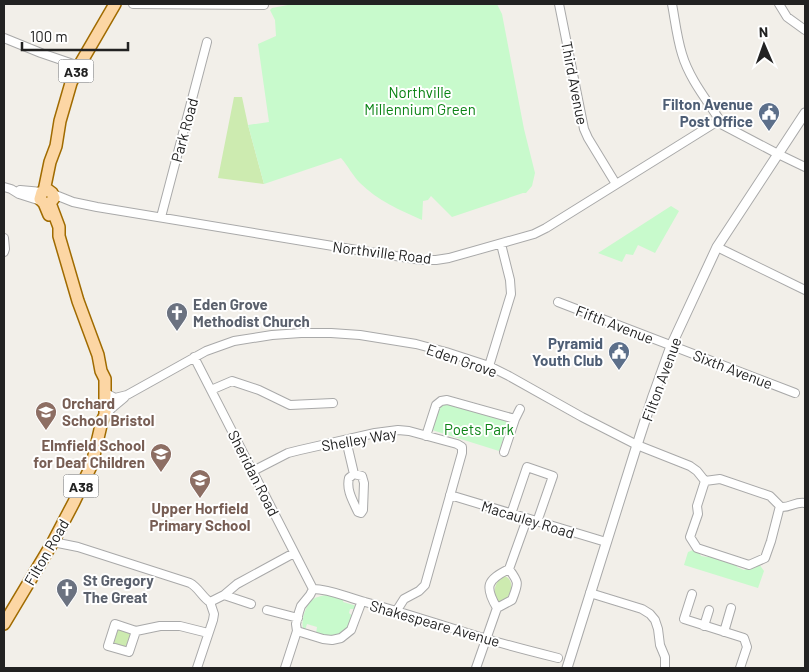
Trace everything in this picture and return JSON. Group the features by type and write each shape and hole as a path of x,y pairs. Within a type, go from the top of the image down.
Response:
{"main road":[{"name":"A38","path":"47,197 50,162 56,146 60,121 71,84 78,66 115,4"},
{"name":"Filton Road","path":"4,624 53,542 92,464 104,418 105,379 80,307 47,197"},
{"name":"Filton Road","path":"101,371 99,376 100,415 104,418"}],"street":[{"path":"133,4 264,4"},
{"name":"Third Avenue","path":"559,4 584,129 616,184"},
{"path":"672,4 682,54 695,82 719,119 719,122 805,167"},
{"path":"779,4 788,16 805,30"},
{"path":"4,38 78,66"},
{"name":"Park Road","path":"162,217 207,42"},
{"name":"Filton Avenue","path":"568,668 637,445 672,346 717,247 805,113"},
{"name":"Northville Road","path":"7,188 19,194 47,197 360,251 422,260 436,260 534,234 719,122"},
{"path":"4,238 4,252"},
{"path":"489,366 511,294 510,280 501,244"},
{"path":"717,247 805,290"},
{"name":"Fifth Avenue","path":"558,302 672,346"},
{"name":"Eden Grove","path":"104,418 127,395 194,357 234,341 272,335 302,333 360,335 416,344 489,366 637,445 690,466 705,481"},
{"name":"Sixth Avenue","path":"672,346 795,393"},
{"name":"Sheridan Road","path":"194,357 313,589"},
{"path":"211,390 232,380 259,390 290,405 333,402"},
{"path":"106,393 115,398 127,395"},
{"path":"426,436 436,405 444,400 515,419"},
{"path":"504,452 520,409"},
{"name":"Shelley Way","path":"253,471 300,450 382,432 409,431 460,445 462,453 450,496"},
{"path":"346,440 354,474"},
{"path":"511,514 528,467 553,476 537,522"},
{"path":"780,506 771,541 764,558 749,565 697,548 690,537 698,514 697,506 705,481 720,479 770,496 780,506 787,507 799,502 805,503"},
{"path":"397,610 404,599 419,591 425,585 450,496"},
{"name":"Macauley Road","path":"450,496 606,542"},
{"path":"497,608 488,590 492,579 496,575 509,569 527,519"},
{"path":"53,542 78,547 190,583 197,587 204,598 210,602 213,616 197,668"},
{"path":"210,602 224,595 237,584 294,554"},
{"path":"476,668 497,608 512,600 518,584 517,579 509,569"},
{"path":"285,668 297,631 296,624 302,606 313,589"},
{"name":"Shakespeare Avenue","path":"313,589 321,589 362,602 397,610 558,658"},
{"path":"590,593 642,609 650,614 655,620 658,629 665,658 665,668"},
{"path":"692,594 684,619 744,638 747,647 740,668"},
{"path":"224,595 251,604"},
{"path":"724,632 732,608"},
{"path":"267,610 298,618"},
{"path":"704,626 709,610"},
{"path":"297,631 323,639 341,638 351,630 357,611"},
{"path":"136,631 160,626 180,626 208,632"}],"green space":[{"name":"Northville Millennium Green","path":"293,4 497,4 502,14 524,129 535,173 532,186 526,193 452,217 431,196 428,200 423,201 422,220 389,205 374,195 357,180 341,158 264,184 248,125 269,122 258,44 276,36 275,20 270,10"},
{"path":"234,97 242,97 264,184 218,178"},
{"path":"671,206 679,211 655,253 638,245 633,255 626,254 622,262 598,253"},
{"name":"Poets Park","path":"446,403 506,421 507,428 499,451 432,430 439,407"},
{"path":"698,551 701,556 707,557 711,555 718,558 718,560 736,563 737,567 744,570 751,569 759,564 764,571 758,588 684,565 688,552"},
{"path":"505,576 510,581 511,589 503,602 495,598 494,592 497,582"},
{"path":"326,595 344,598 343,602 357,606 356,609 350,609 349,613 353,619 351,625 343,633 332,637 316,634 317,627 307,624 305,630 303,628 305,610 311,601"},
{"path":"118,629 131,633 126,648 113,644"}],"place":[{"name":"Filton Avenue Post Office","path":"769,132"},
{"name":"Eden Grove Methodist Church","path":"177,332"},
{"name":"Pyramid Youth Club","path":"619,371"},
{"name":"Orchard School Bristol","path":"46,431"},
{"name":"Elmfield School for Deaf Children","path":"161,473"},
{"name":"Upper Horfield Primary School","path":"200,499"},
{"name":"St Gregory The Great","path":"67,608"}]}
